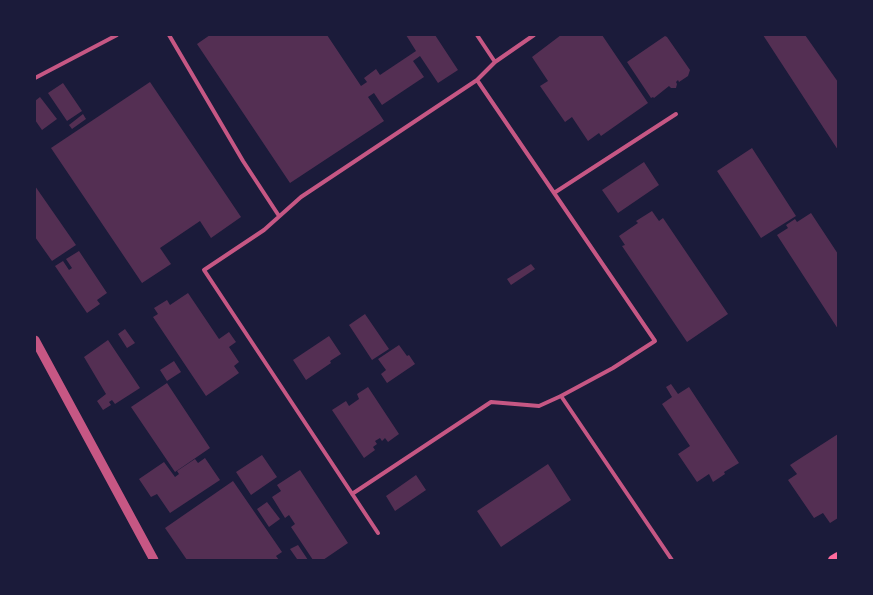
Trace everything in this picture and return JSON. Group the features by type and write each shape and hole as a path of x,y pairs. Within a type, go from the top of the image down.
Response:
{"main road":[{"path":"833,560 838,557"}],"street":[{"path":"35,340 154,560"}],"lane":[{"path":"35,78 117,35"},
{"path":"169,35 242,161 279,216"},
{"path":"477,35 495,62"},
{"path":"378,533 204,270 264,230 301,197 478,80 495,62 534,35"},
{"path":"352,494 491,402 539,406 613,368 655,341 478,80"},
{"path":"554,193 676,114"},
{"path":"561,396 672,560"}],"building":[{"path":"210,35 327,35 361,86 367,82 364,78 376,69 380,75 416,51 406,35 435,35 458,70 438,83 420,56 413,61 424,77 382,105 374,93 368,97 384,121 290,183 197,44"},
{"path":"561,35 602,35 648,103 601,136 599,133 588,141 572,117 565,122 540,86 548,81 532,57"},
{"path":"763,35 805,35 838,82 838,150"},
{"path":"665,36 690,70 688,76 676,82 676,88 669,86 654,98 651,98 627,62"},
{"path":"150,82 241,217 211,238 200,221 160,248 171,264 142,283 51,148"},
{"path":"63,83 82,111 67,121 48,93"},
{"path":"40,97 57,119 42,130 35,120 35,101"},
{"path":"83,114 86,119 72,129 69,125"},
{"path":"752,148 796,216 761,238 717,171"},
{"path":"644,162 659,185 618,213 602,190"},
{"path":"35,186 76,245 52,261 35,237"},
{"path":"652,211 659,221 663,218 728,314 687,342 622,246 625,245 619,236 638,223 636,221"},
{"path":"811,213 838,254 838,329 777,235 788,228 786,225 795,219 797,222"},
{"path":"79,251 107,293 97,300 100,304 87,313 55,266 63,261 69,270 72,268 66,259"},
{"path":"531,264 535,269 511,285 507,279"},
{"path":"188,293 219,339 229,332 236,342 229,347 239,362 234,366 239,373 206,396 153,317 158,314 154,308 167,300 170,305"},
{"path":"365,314 389,349 372,360 349,325"},
{"path":"125,329 135,343 127,348 118,334"},
{"path":"329,336 341,354 306,380 293,360"},
{"path":"108,340 140,388 115,404 112,400 109,402 111,405 103,410 97,401 106,394 84,357"},
{"path":"399,345 415,364 387,383 381,374 386,370 378,359"},
{"path":"174,361 181,372 167,381 160,370"},
{"path":"167,383 210,448 175,472 131,407"},
{"path":"671,384 678,394 689,387 739,463 724,472 725,474 713,482 709,474 697,482 678,454 690,446 662,404 672,397 666,387"},
{"path":"368,387 399,434 388,442 385,438 382,441 380,438 375,441 377,444 373,447 375,450 364,458 332,410 346,401 349,406 359,399 357,394"},
{"path":"838,434 838,518 830,523 823,513 814,518 788,480 797,474 790,465"},
{"path":"262,455 277,477 251,495 236,472"},
{"path":"205,458 220,480 170,513 157,494 151,497 139,479 164,462 175,477 179,474 177,471 195,459 198,463"},
{"path":"548,464 571,500 501,547 477,511"},
{"path":"300,470 348,543 323,560 313,560 291,527 295,524 289,515 285,518 272,497 281,491 277,485"},
{"path":"416,475 426,490 395,511 386,496"},
{"path":"233,481 282,552 276,556 279,560 187,560 165,528"},
{"path":"267,502 280,519 269,527 257,509"},
{"path":"298,545 308,560 297,559 290,549"}]}
